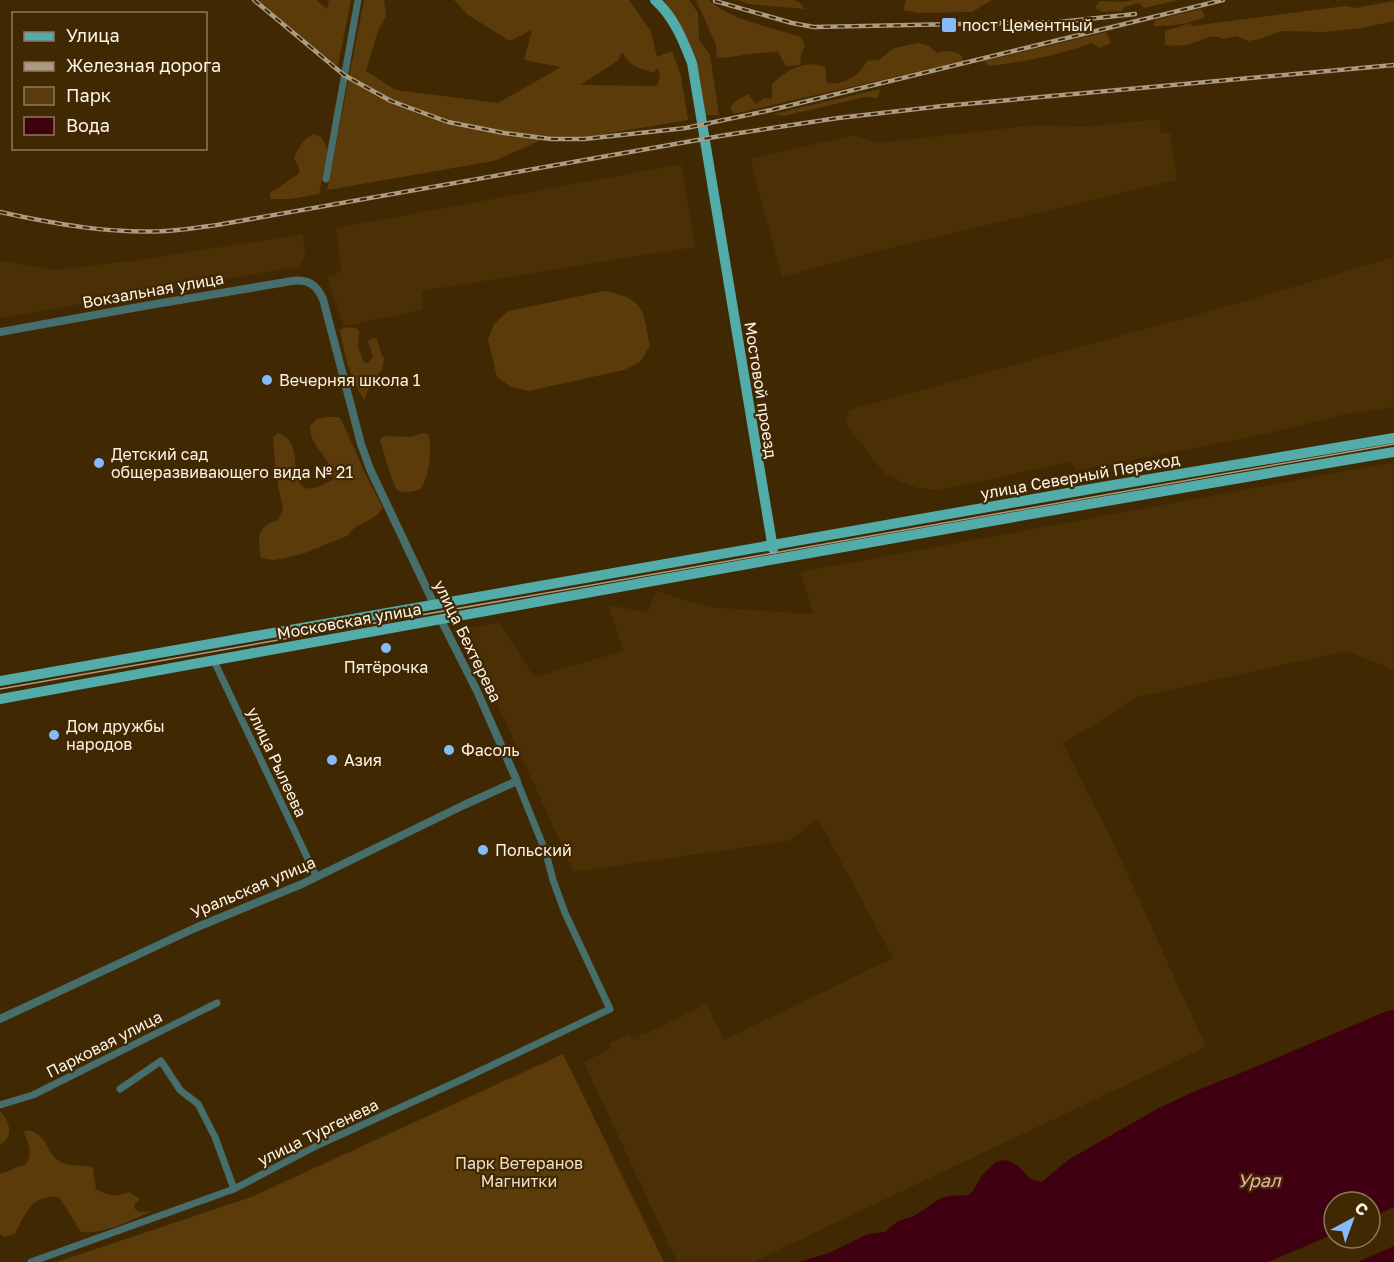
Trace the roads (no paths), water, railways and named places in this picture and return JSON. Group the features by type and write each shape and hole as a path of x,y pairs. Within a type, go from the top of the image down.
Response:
{"main road":[{"name":"Мостовой проезд","path":"656,0 680,32 692,63 775,560"},
{"name":"улица Северный Переход","path":"772,545 1394,438"},
{"name":"улица Северный Переход","path":"775,560 1102,501 1394,452"},
{"name":"Московская улица","path":"0,681 772,545"},
{"name":"Московская улица","path":"0,699 775,560"},
{"name":"улица Бехтерева","path":"434,604 441,620"}],"street":[{"path":"326,179 358,0"},
{"name":"Вокзальная улица","path":"0,333 298,280 311,283"},
{"name":"улица Бехтерева","path":"311,283 320,291 323,299 370,470 434,604"},
{"name":"улица Бехтерева","path":"441,620 477,691 517,781 546,853 565,913 610,1009"},
{"name":"улица Рылеева","path":"213,659 316,876"},
{"name":"Уральская улица","path":"0,1019 195,928 302,884 517,781"},
{"name":"Парковая улица","path":"0,1105 33,1095 217,1003"},
{"name":"улица Тургенева","path":"31,1262 234,1189 318,1145 484,1070 610,1009"},
{"path":"120,1089 161,1061 180,1090 198,1104 216,1137 234,1189"}],"water":[{"name":"Урал","path":"1394,1010 1394,1207 1382,1212 1382,1190 1322,1190 1322,1239 1268,1262 799,1262 829,1253 868,1234 885,1232 898,1221 914,1216 941,1198 968,1195 973,1191 982,1175 996,1162 1002,1160 1010,1161 1018,1166 1030,1179 1042,1182 1068,1160 1157,1109"},
{"path":"1394,1246 1394,1262 1358,1262"}],"tram line":[{"path":"0,689 1394,444"}],"railway":[{"path":"254,0 344,75 391,101 448,122 551,139 584,139 686,128 771,110 1223,0"},
{"path":"715,1 814,27 1059,22 1135,14"},
{"path":"0,212 61,224 103,229 145,232 179,230 726,135 838,118 943,106 1394,65"}],"place":[{"name":"пост Цементный","path":"949,25"},
{"name":"Вечерняя школа 1","path":"267,380"},
{"name":"Детский сад общеразвивающего вида № 21","path":"99,463"},
{"name":"Пятёрочка","path":"386,648"},
{"name":"Дом дружбы народов","path":"54,735"},
{"name":"Фасоль","path":"449,750"},
{"name":"Азия","path":"332,760"},
{"name":"Польский","path":"483,850"}],"park label":[{"name":"Парк Ветеранов Магнитки","path":"519,1172"}]}
